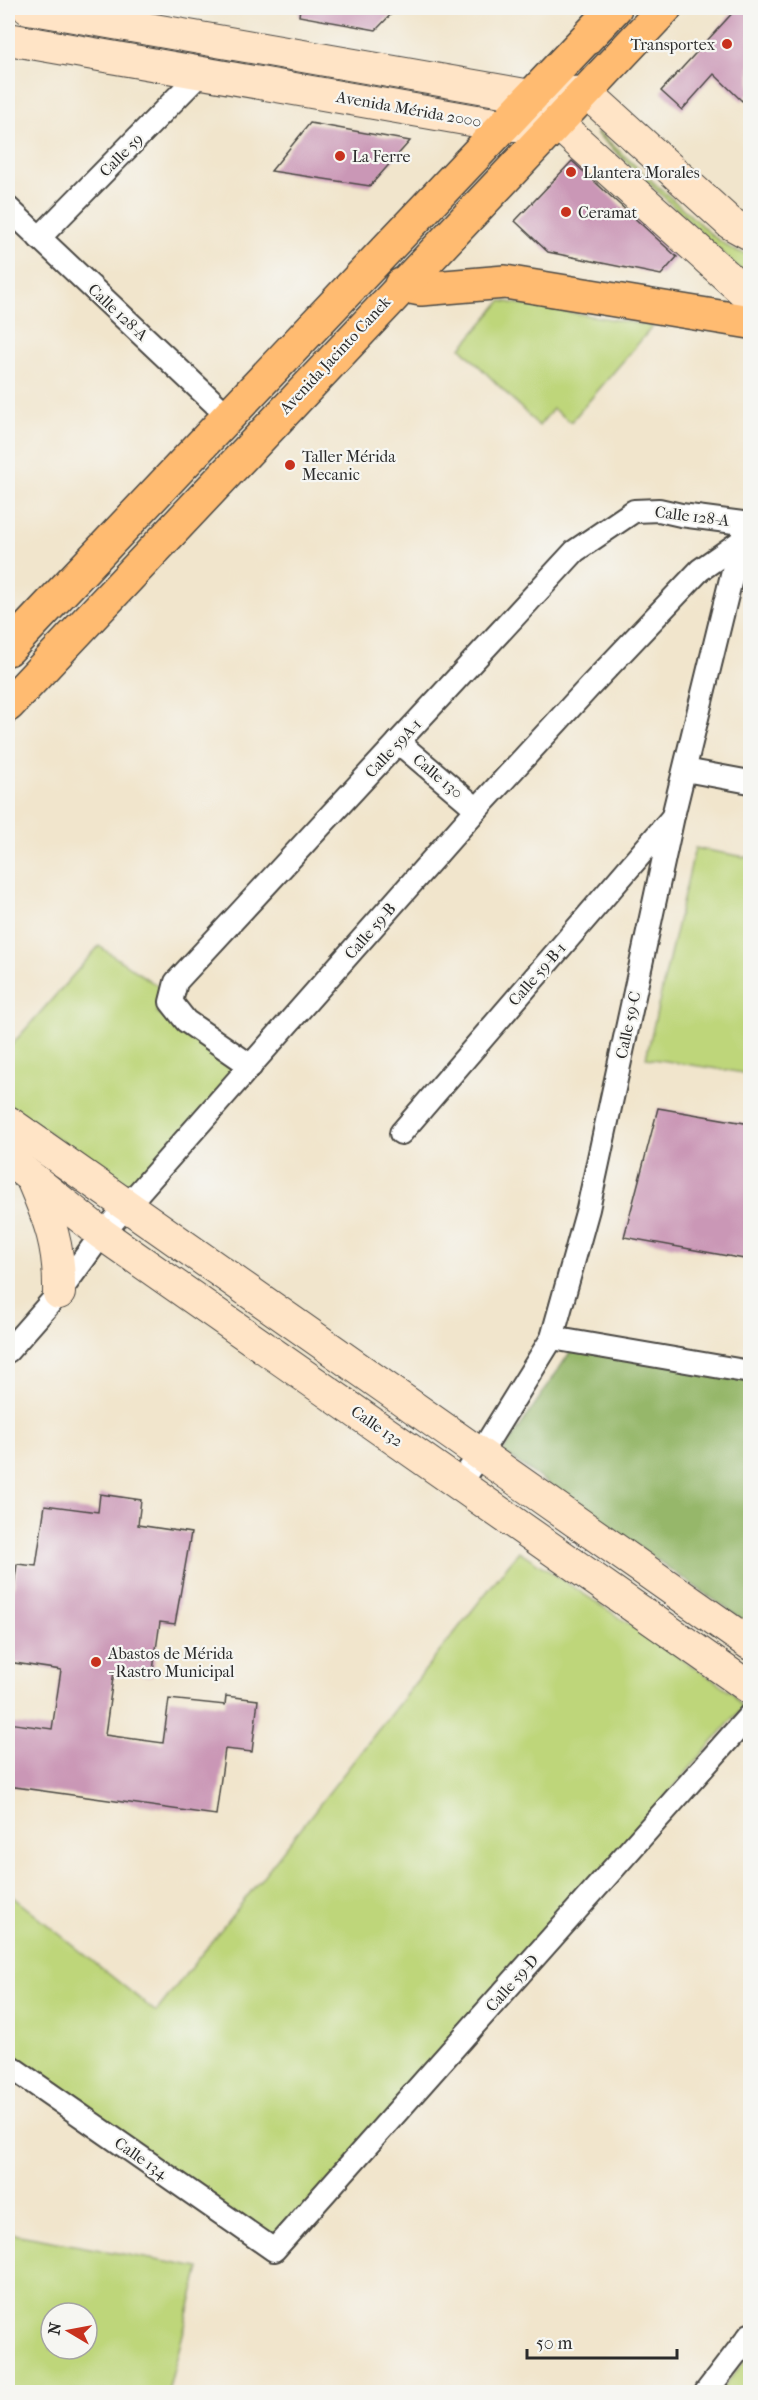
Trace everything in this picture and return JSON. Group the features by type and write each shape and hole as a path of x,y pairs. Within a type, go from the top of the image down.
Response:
{"main road":[{"path":"8,649 615,8"},
{"name":"Avenida Jacinto Canek","path":"8,705 401,285 665,8"},
{"path":"401,285 421,289 505,282 750,322"}],"street":[{"name":"Avenida Mérida 2000","path":"28,8 531,96 586,92"},
{"name":"Avenida Mérida 2000","path":"8,39 504,125 555,125"},
{"name":"Calle 59","path":"39,238 202,72"},
{"path":"586,92 730,223 750,234"},
{"path":"555,125 568,133 750,297"},
{"name":"Calle 128-A","path":"11,217 39,238 228,416"},
{"name":"Calle 128-A","path":"634,511 658,510 747,532"},
{"name":"Calle 59A-1","path":"250,1066 186,1022 171,1002 176,982 575,551 634,511"},
{"name":"Calle 59-C","path":"459,1484 480,1455 552,1338 588,1209 674,816 747,532"},
{"name":"Calle 59-B","path":"8,1351 59,1293 102,1234 477,809 700,570 747,532"},
{"name":"Calle 130","path":"398,742 477,809"},
{"path":"685,770 750,782"},
{"name":"Calle 59-B-1","path":"401,1133 674,816"},
{"path":"8,1122 750,1644"},
{"name":"Calle 132","path":"8,1159 102,1234 750,1688"},
{"path":"32,1179 54,1235 59,1264 59,1293"},
{"path":"552,1338 750,1372"},
{"name":"Calle 59-D","path":"274,2250 750,1715"},
{"name":"Calle 134","path":"8,2065 274,2250"},
{"path":"706,2392 750,2335"}],"green space":[{"path":"598,132 713,236 733,250 750,255 750,279 597,134"},
{"path":"501,301 653,326 571,422 553,409 539,426 461,348"},
{"path":"695,848 750,858 750,1074 646,1058"},
{"path":"99,946 162,989 157,1013 239,1070 131,1190 8,1104 8,1049"},
{"path":"577,1342 750,1372 750,1625 503,1452"},
{"path":"519,1551 733,1693 742,1708 274,2250 8,2065 8,1893 156,2012"},
{"path":"8,2233 200,2268 168,2392 8,2392"},
{"path":"750,2353 750,2392 720,2392"}],"building":[{"path":"300,8 397,8 376,30 299,16"},
{"name":"Transportex","path":"737,8 750,8 750,92 742,101 714,74 682,110 661,91"},
{"name":"La Ferre","path":"310,123 410,141 370,186 271,171"},
{"name":"Ceramat","path":"572,161 677,257 661,275 548,252 515,221"},
{"path":"658,1108 750,1124 750,1260 624,1237"},
{"path":"100,1494 141,1500 138,1525 191,1533 175,1624 160,1622 152,1677 114,1671 105,1735 163,1743 169,1699 225,1705 226,1696 258,1700 252,1752 225,1749 216,1815 8,1786 8,1723 52,1729 61,1670 8,1662 8,1628 17,1564 36,1566 45,1505 98,1512"}],"place":[{"name":"Transportex","path":"727,44"},
{"name":"La Ferre","path":"340,156"},
{"name":"Llantera Morales","path":"571,172"},
{"name":"Ceramat","path":"566,212"},
{"name":"Taller Mérida Mecanic","path":"290,465"},
{"name":"Abastos de Mérida - Rastro Municipal","path":"96,1662"}]}
